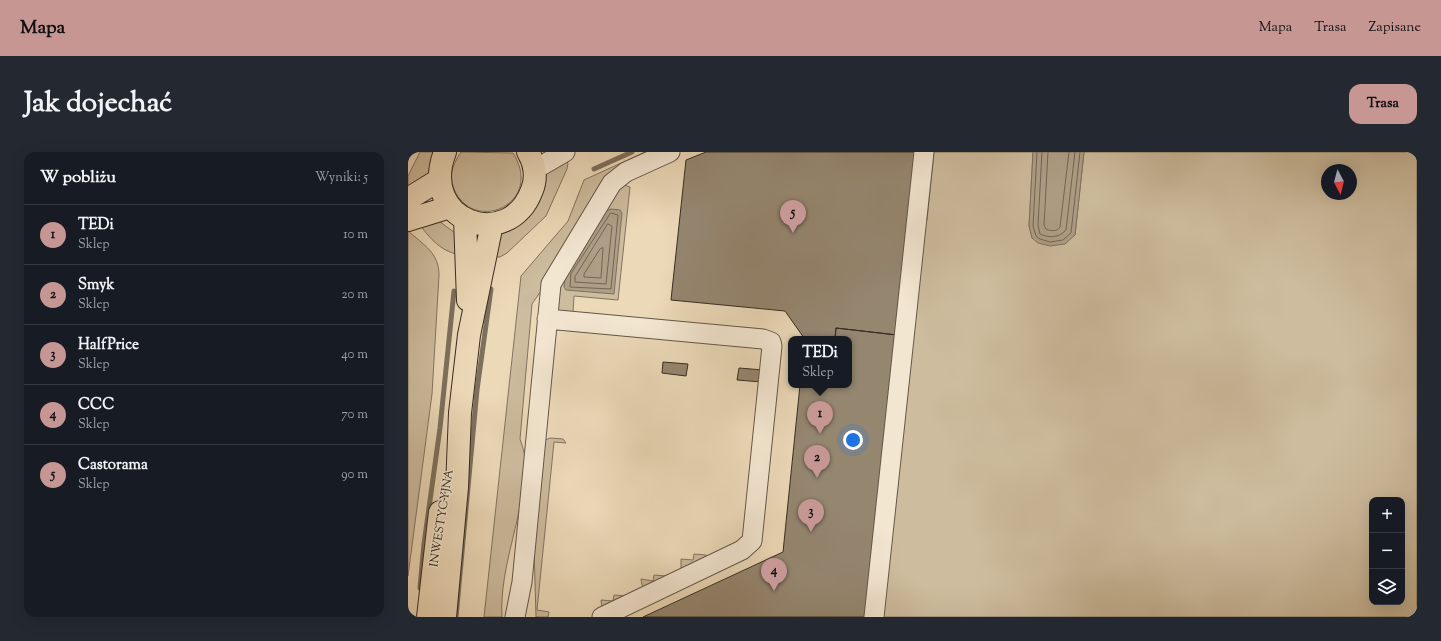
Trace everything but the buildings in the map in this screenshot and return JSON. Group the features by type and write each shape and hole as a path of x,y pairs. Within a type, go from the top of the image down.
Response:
{"main road":[{"path":"445,152 440,166 439,180 442,195 458,213 478,224 492,224 507,220 520,211 529,200 534,185 531,161"},
{"path":"408,199 439,180"},
{"path":"408,220 458,213"},
{"name":"INWESTYCYJNA","path":"458,213 469,335"},
{"name":"INWESTYCYJNA","path":"428,617 443,495 459,419 469,335 492,224"},
{"name":"INWESTYCYJNA","path":"445,617 457,487 459,419"}],"street":[{"path":"531,161 565,152"},
{"path":"515,617 522,582 551,284 555,274 612,183 626,172 670,152"},
{"path":"874,617 924,152"},
{"path":"547,319 763,339 770,342 772,346 752,541 742,550 602,617"},
{"path":"522,582 528,617"}],"shaded area":[{"path":"420,152 436,152 426,180 408,194 408,176"},
{"path":"461,152 513,153 520,171 520,187 513,199 503,207 489,211 476,210 463,203 454,189 451,179 452,170"},
{"path":"645,152 656,152 627,165 532,304 520,439 525,460 524,480 504,578 502,617 484,617 521,276 568,221 584,180"},
{"path":"934,152 1033,152 1029,226 1032,238 1075,235 1084,152 1417,152 1417,617 881,617 921,230 927,220"},
{"path":"565,158 568,163 567,169 546,216 507,253 500,257 491,257 497,236 543,179 548,170"},
{"path":"624,185 630,187 618,300 574,296 573,312 556,310 554,290 617,187"},
{"path":"439,221 455,233 462,255 455,254 442,248 431,239 418,222"},
{"path":"408,231 430,250 436,261 439,275 432,394 408,576"},
{"path":"550,438 563,439 566,443 554,442 537,610 549,612 548,617 536,617 534,547 545,440"},
{"path":"694,554 706,555 706,561 681,570 681,559 693,560"},
{"path":"654,575 666,576 665,580 645,588 642,585 641,579 653,581"},
{"path":"614,595 626,596 602,608 601,600 613,601"}],"water":[{"path":"1033,152 1084,152 1075,235 1065,244 1050,246 1038,243 1032,238 1029,226"},
{"path":"611,209 620,210 622,213 614,294 566,290 564,287 565,277 606,211"}],"waterway":[{"path":"594,169 632,152"},
{"path":"456,617 477,390 491,289"},
{"path":"420,588 424,544 440,428 454,291"}],"place":[{"name":"Castorama","path":"793,233"},
{"name":"TEDi","path":"820,434"},
{"name":"Smyk","path":"817,478"},
{"name":"HalfPrice","path":"811,532"},
{"name":"CCC","path":"774,591"}]}
